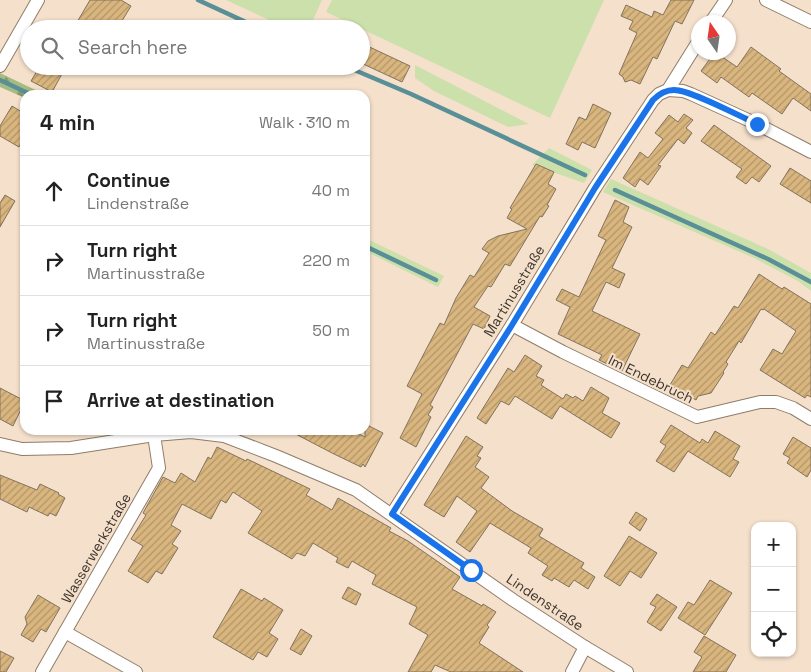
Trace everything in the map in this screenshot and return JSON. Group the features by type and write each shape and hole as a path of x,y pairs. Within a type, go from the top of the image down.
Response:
{"street":[{"path":"26,20 38,0"},
{"path":"716,15 726,0"},
{"path":"766,0 811,22"},
{"path":"0,66 20,31"},
{"name":"Martinusstraße","path":"392,514 512,325 595,188 653,100 659,94 668,90 691,53"},
{"path":"668,90 683,91 757,124 811,152"},
{"name":"Im Endebruch","path":"512,325 697,417 760,402 776,402 793,408 811,419"},
{"name":"Lindenstraße","path":"0,444 22,449 71,448 148,435"},
{"name":"Wasserwerkstraße","path":"42,672 159,468 154,435"},
{"name":"Lindenstraße","path":"216,435 224,436 276,456 356,490 513,600 585,648 627,672"},
{"path":"65,632 136,672"},
{"path":"572,672 585,648"}],"green space":[{"path":"226,0 322,0 313,20 269,20"},
{"path":"332,0 604,0 550,118 370,33 370,20 343,20 326,12"},
{"path":"415,65 529,124 508,127 434,91 415,78"},
{"path":"0,73 36,90 20,90 20,96 0,87"},
{"path":"549,148 592,170 584,183 532,165"},
{"path":"611,179 768,249 811,273 811,291 798,281 754,258 603,192"},
{"path":"370,240 444,276 438,287 370,253"}],"building":[{"path":"90,0 121,0 131,6 122,20 78,20"},
{"path":"671,0 694,0 682,24 675,21 657,59 653,57 640,84 631,80 625,82 619,74 637,33 629,29 633,21 621,16 626,5 652,17 654,11 663,15"},
{"path":"370,47 410,66 402,82 370,67"},
{"path":"751,47 781,69 779,71 811,94 811,111 793,98 782,114 752,93 749,97 721,77 717,83 701,71 709,60 727,60 737,67"},
{"path":"35,75 61,75 53,90 48,90 31,81"},
{"path":"593,104 611,113 595,148 582,142 578,150 566,144 579,117 586,120"},
{"path":"12,106 20,111 19,147 0,136 0,126"},
{"path":"684,114 693,120 686,128 692,133 684,144 678,139 658,165 661,166 648,185 640,179 635,187 623,178 640,152 648,158 663,139 655,133 669,115 678,122"},
{"path":"714,125 771,166 759,182 752,177 746,184 736,177 742,169 701,141"},
{"path":"536,164 554,172 548,184 556,189 547,205 549,206 542,217 540,216 510,266 505,264 491,287 488,286 474,307 490,316 484,329 473,324 430,405 433,407 428,415 431,417 416,447 400,438 422,394 407,386 440,323 444,325 456,298 470,275 474,277 489,253 482,249 488,241 498,236 527,229 507,218 512,209 510,208"},
{"path":"790,168 811,181 811,203 780,184"},
{"path":"5,195 15,201 0,227 0,203"},
{"path":"615,200 629,207 623,222 632,227 612,268 625,274 619,288 606,282 592,311 640,334 622,371 599,360 602,355 558,334 570,307 556,300 562,289 579,297 606,240 598,236"},
{"path":"759,274 811,304 811,397 807,395 805,398 760,370 773,349 782,354 796,331 764,309 761,309 741,343 739,341 726,362 728,364 724,373 711,393 698,396 696,400 670,385 682,365 688,368 711,332 715,335 734,306 738,308"},
{"path":"525,355 542,366 536,376 544,380 541,385 563,399 566,394 573,398 575,396 583,401 591,387 609,398 602,413 620,423 611,438 560,406 552,419 515,396 509,405 501,401 486,424 477,418 508,368 514,372"},
{"path":"0,388 20,398 20,411 13,426 0,419"},
{"path":"671,425 700,443 702,439 708,443 715,431 740,446 733,459 739,462 730,477 688,451 674,472 656,461 666,446 660,442"},
{"path":"370,426 383,433 365,467 363,464 361,467 298,435 361,435 365,437 365,435 370,435"},
{"path":"466,436 483,447 477,456 481,458 475,467 489,477 481,488 512,511 543,529 539,536 584,563 581,568 595,577 588,589 574,580 569,587 554,578 552,581 542,575 548,566 528,553 531,548 490,523 470,552 456,542 477,511 457,496 444,517 424,505"},
{"path":"793,437 811,448 811,470 807,477 787,463 790,458 783,454"},
{"path":"217,447 310,489 306,495 332,510 338,498 391,528 389,531 408,541 460,577 452,589 496,612 487,625 489,627 479,643 523,672 451,672 435,665 431,672 408,672 428,635 409,624 417,607 372,584 376,575 352,561 348,568 336,562 338,558 313,543 305,556 297,553 292,559 248,533 262,511 233,492 226,503 221,500 211,519 182,504 171,525 181,531 172,544 178,548 162,574 156,571 148,583 128,571 143,546 131,539 146,515 143,513 163,477 175,483 181,473 195,482 208,457 211,459"},
{"path":"0,475 37,490 40,484 59,493 65,498 56,516 50,513 48,516 29,507 27,512 0,499"},
{"path":"636,512 647,519 640,531 629,523"},
{"path":"629,536 657,553 641,578 630,571 620,586 604,576"},
{"path":"710,580 732,593 705,635 678,618 688,602 694,605"},
{"path":"348,587 361,594 356,605 342,598"},
{"path":"241,589 262,601 264,598 283,610 269,633 278,639 267,657 258,652 253,660 213,637"},
{"path":"657,594 677,607 661,631 647,622 656,607 650,604"},
{"path":"38,595 60,608 46,632 41,629 33,642 21,635 27,624 25,617"},
{"path":"301,629 312,636 301,655 290,649"},
{"path":"704,636 736,655 726,672 693,672 702,657 694,652"},
{"path":"0,651 14,658 6,672 0,672"}],"waterway":[{"path":"198,0 241,20"},
{"path":"366,75 585,175"},
{"path":"0,80 21,90"},
{"path":"615,190 768,259 811,282"},
{"path":"370,248 436,280"}],"route":[{"path":"471,570 392,514 512,325 595,188 653,100 659,94 668,90 683,91 757,124"}]}
